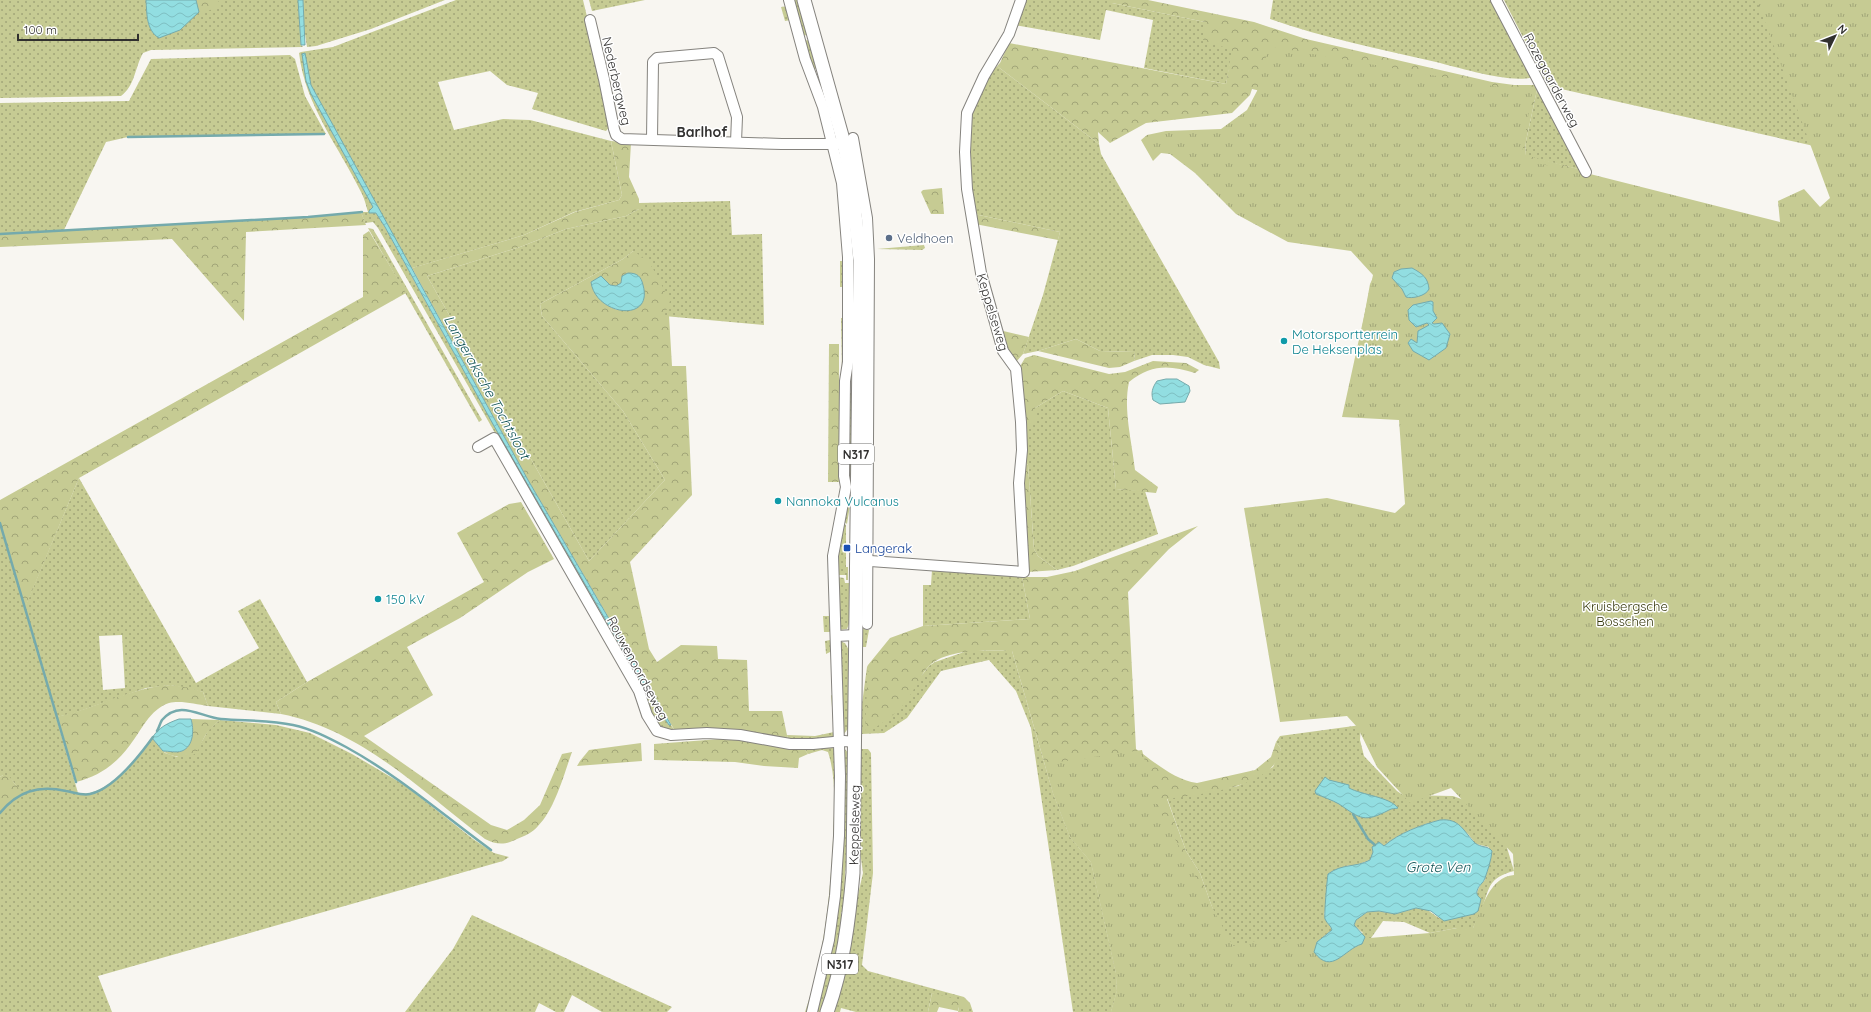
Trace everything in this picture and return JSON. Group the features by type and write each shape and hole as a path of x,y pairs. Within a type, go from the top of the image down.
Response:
{"main road":[{"name":"Keppelseweg","path":"804,0 844,142 862,228 860,260 862,560 856,635 853,873 849,915 842,953 827,1012"}],"street":[{"name":"Keppelseweg","path":"789,0 805,59 823,107 844,142 842,184 848,257 848,362 845,381 844,476 846,487 833,556 836,636 835,654 837,661 839,836 835,896 829,940 812,1012"},
{"name":"Keppelseweg","path":"866,624 862,560 1024,572 1019,484 1022,450 1016,369 1003,351 981,273 967,189 965,152 967,113 984,76 1009,34 1021,0"},
{"name":"Rozegaarderweg","path":"1496,0 1586,172"},
{"name":"Nederbergweg","path":"590,20 616,135 622,140 647,141 652,139 736,142 844,142"},
{"path":"799,39 813,36"},
{"path":"652,139 653,62 657,58 714,53 718,56 737,117 736,142"},
{"name":"Rouwenoordseweg","path":"478,447 494,438 638,691 647,715 657,731 671,735 707,733 740,735 790,744 813,744 838,741 855,742"},
{"path":"836,636 856,635"}],"green space":[{"path":"0,0 146,0 149,26 198,3 196,0 298,0 301,45 303,47 151,50 143,53 132,82 126,92 121,96 0,98"},
{"path":"196,0 216,0 221,3 221,8 199,12"},
{"path":"303,0 445,0 371,29 316,46 307,47 304,27"},
{"path":"456,0 583,0 608,104 611,125 606,131 532,109 538,93 507,85 490,71 438,82 454,130 503,119 530,120 611,141 622,195 619,200 574,212 524,235 409,269 376,209 369,213 376,213 385,227 497,430 616,639 655,704 669,725 671,725 675,731 662,727 654,719 645,696 378,228 373,222 365,223 361,212 368,212 363,196 324,126 308,91 299,53 333,47"},
{"path":"589,0 645,0 592,11"},
{"path":"792,0 800,0 807,35 801,36"},
{"path":"1025,0 1112,0 1112,3 1205,22 1233,49 1226,84 1144,68 1153,20 1106,10 1100,40 1015,25"},
{"path":"1112,0 1148,0 1254,22 1306,39 1492,82 1514,85 1538,85 1526,141 1525,155 1582,170 1568,189 1348,405 1370,284 1374,276 1265,92 1252,89 1250,95 1232,113 1146,123 1110,143 1098,132 1099,144 997,66 1000,63 1009,43 1226,84 1232,49 1203,42 1205,22 1112,3"},
{"path":"1273,0 1496,0 1534,77 1524,79 1499,77 1352,43 1290,26 1270,19"},
{"path":"1504,0 1758,0 1814,146 1548,86"},
{"name":"Kruisbergsche Bosschen","path":"1757,0 1871,0 1871,1012 1111,1012 1117,991 1116,973 1091,862 1070,837 1053,793 1045,764 1142,750 1156,804 1233,946 1264,939 1285,942 1300,939 1321,942 1430,933 1457,928 1473,928 1483,903 1492,888 1498,881 1505,877 1514,875 1513,854 1451,788 1410,803 1377,767 1358,728 1347,716 1280,722 1244,508 1327,498 1395,513 1405,504 1399,420 1342,417 1373,275 1351,251 1288,242 1236,214 1195,173 1170,154 1161,153 1153,161 1141,140 1147,135 1166,131 1221,129 1247,110 1257,91 1269,46 1532,93 1521,160 1590,174 1780,222 1778,201 1804,189 1820,207 1830,198"},
{"path":"788,6 791,20 785,21 781,7"},
{"path":"809,40 828,104 821,94 823,90 816,69 811,67 802,41"},
{"path":"290,55 295,59 305,96 326,134 128,137 106,142 63,232 0,234 0,103 129,101 151,59"},
{"path":"997,66 1099,144 1101,154 1219,362 1220,369 1204,365 1188,357 1173,355 1152,355 1134,361 1135,352 1100,351 1076,339 1023,354 1043,295 1060,232 974,214 968,156 971,117 976,99 985,82"},
{"path":"1538,85 1582,170 1525,156 1526,141"},
{"path":"611,141 631,143 629,177 639,199 639,209 626,216 566,229 520,247 427,276 589,561 665,480 623,411 542,316 540,304 623,259 633,251 649,261 670,301 664,316 669,316 672,366 686,366 692,495 630,562 649,649 657,662 681,645 717,646 718,659 747,660 749,711 782,711 788,740 719,728 675,731 528,480 412,268 524,235 575,212 619,200 622,195","holes":["628,273 617,310 605,304 601,276 610,285 616,287 621,283 623,276"]},
{"path":"942,188 944,214 931,214 921,192 923,190"},
{"path":"730,201 732,235 762,234 764,325 664,316 633,251 623,259 540,304 542,316 623,411 665,480 589,561 427,276 520,247 566,229 626,216 639,209 639,203"},
{"path":"361,212 366,225 246,232 244,321 172,239 0,247 0,234 308,217"},
{"path":"974,214 1060,232 1058,240 975,224"},
{"path":"368,228 373,229 379,239 482,420 479,422"},
{"path":"369,231 406,293 79,478 25,608 0,523 0,500 363,297 363,235"},
{"path":"924,245 925,248 922,250 877,249"},
{"path":"840,261 845,261 844,287 840,287"},
{"path":"841,318 844,318 844,366 842,375"},
{"path":"999,330 1029,337 1023,354 1015,363 1006,351"},
{"path":"1076,339 1100,351 1135,352 1134,361 1120,367 1109,368 1038,351"},
{"path":"829,344 839,344 839,482 828,482"},
{"path":"1034,355 1109,374 1125,372 1153,361 1186,363 1199,370 1195,373 1177,368 1153,369 1137,376 1129,382 1127,392 1127,414 1135,470 1158,487 1156,493 1116,489 1108,408 1063,391 1035,408 1036,421 1024,429 1019,368 1025,358"},
{"path":"1063,391 1108,408 1116,489 1145,491 1158,534 1073,566 1057,570 1038,556 1034,549 1028,465 1024,462 1024,429 1035,408"},
{"path":"848,393 851,393 851,499 847,524 842,520 848,479"},
{"path":"1024,462 1028,465 1034,549 1038,556 1057,570 1028,572 1022,474"},
{"path":"79,478 196,683 259,648 238,611 260,599 307,682 276,702 281,714 208,706 203,692 171,685 146,688 71,714 56,717 78,793 88,793 99,790 110,784 130,766 152,738 165,753 177,757 201,743 209,729 220,720 276,725 310,733 352,754 406,786 473,839 494,853 509,857 503,861 98,976 112,1012 0,1012 0,813 13,798 17,789 11,780 3,775 0,777 0,523 25,607","holes":["122,635 125,688 103,690 99,636"]},
{"path":"521,502 554,559 528,572 460,618 407,647 433,695 364,736 491,825 507,830 524,820 540,805 562,754 572,752 554,801 544,819 529,834 513,841 501,844 485,839 389,764 364,748 338,734 310,722 281,714 276,702 307,682 484,582 457,533 509,504"},
{"path":"842,522 846,525 846,567 848,567 848,580 846,580 846,575 837,575 837,560"},
{"path":"1198,526 1169,549 1128,592 1136,749 1157,765 1173,774 1197,783 1255,770 1271,757 1276,742 1281,749 1276,762 1265,773 1251,781 1234,787 1197,795 1167,799 1186,851 1200,873 1217,921 1234,948 1111,1012 1117,991 1116,973 1091,862 1070,837 1053,793 1012,651 957,653 937,660 926,669 902,706 885,721 865,733 868,665 890,638 923,626 1030,619 1022,577 1047,577 1075,571"},
{"path":"932,570 1022,577 1030,619 923,626 923,585 931,585"},
{"path":"837,577 844,578 845,583 850,583 850,621 847,629 839,630"},
{"path":"864,590 863,629 869,630 866,647 861,647"},
{"path":"823,616 830,616 831,632 824,632"},
{"path":"830,640 832,651 826,654 825,641"},
{"path":"839,641 845,643 850,652 849,727 844,734 843,734"},
{"path":"967,651 1012,651 1053,793 1070,837 1091,862 1116,973 1117,991 1111,1012 1073,1012 1031,728 1016,691 989,660 941,671 907,718 884,733 861,734 861,711 868,665 868,690 922,675 929,666 935,662"},
{"path":"171,685 191,688 203,692 208,706 178,702 169,703 162,706 151,715 130,745 112,764 99,773 76,782 56,717 85,709 127,694"},
{"path":"831,695 833,696 835,736 832,739 788,740 787,735 815,736 834,732"},
{"path":"191,719 220,720 208,731 196,753 193,755 179,757 170,755 163,751 177,752 186,749 192,736"},
{"path":"1361,725 1360,740 1364,756 1397,791 1403,795 1453,796 1467,801 1505,841 1514,871 1499,877 1491,884 1473,928 1457,928 1430,933 1404,922 1383,921 1357,958 1234,948 1217,921 1200,873 1186,851 1167,798 1238,786 1273,767 1281,749 1276,742 1280,736","holes":["1440,820 1447,820 1468,834 1476,844 1489,847 1485,880 1479,887 1474,914 1439,918 1426,909 1416,908 1395,914 1378,911 1367,912 1356,920 1354,925 1363,933 1324,936 1332,930 1324,914 1327,904 1345,866 1356,865 1370,860 1379,842 1384,846 1396,837 1410,830 1425,824"]},
{"path":"720,739 746,740 805,750 808,754 799,758 798,768 764,766 735,762 654,760 654,744"},
{"path":"641,743 642,761 577,766 589,750"},
{"path":"829,746 836,752 837,758 837,830 835,861 823,952 807,1012 805,1012 817,970 828,906 833,840 833,773 828,752 822,750 808,754 805,750 780,747"},
{"path":"844,748 849,754 848,853 845,873 844,912 841,912 841,915 844,916 840,944 822,1012 815,1012 833,944"},
{"path":"861,749 868,749 871,753 873,873 862,965 868,971 964,997 970,1003 973,1012 958,1012 959,1007 932,993 928,1012 856,1012 841,1008 840,1012 831,1012 863,873 859,844"},
{"path":"3,775 8,775 23,794 15,798 0,813 0,777"},
{"path":"472,915 672,1007 667,1012 602,1012 572,995 564,1012 556,1012 539,1003 535,1012 405,1012 453,949"},
{"path":"932,993 968,1002 967,1009 959,1007 958,1011 939,1007 937,1012 928,1012"}],"water":[{"path":"146,0 196,0 199,12 180,30 159,38 149,26"},
{"path":"298,0 303,0 305,45 301,45"},
{"path":"305,53 311,85 528,480 671,725 669,725 650,697 494,426 385,227 376,213 369,213 373,207 311,94 306,81 302,54"},
{"path":"1412,268 1424,277 1429,289 1422,295 1409,298 1406,297 1402,289 1392,278 1394,272 1401,269"},
{"path":"628,273 640,277 642,282 644,297 640,306 632,310 623,310 612,308 602,302 595,293 591,282 601,276 610,285 616,286 621,283 622,276"},
{"path":"1431,301 1433,302 1433,311 1437,318 1432,323 1442,323 1450,334 1446,348 1429,360 1413,351 1408,343 1411,339 1417,343 1418,331 1429,325 1427,323 1416,327 1409,320 1408,310 1413,305"},
{"path":"1177,379 1189,386 1190,391 1185,402 1160,404 1153,400 1152,390 1155,384 1157,381"},
{"path":"179,719 191,719 193,732 189,745 182,751 163,751 152,738 164,726"},
{"path":"1325,777 1329,780 1349,785 1349,788 1389,801 1398,808 1390,809 1374,817 1363,818 1358,816 1336,803 1316,794 1315,791"},
{"name":"Grote Ven","path":"1440,820 1447,820 1457,823 1475,843 1492,851 1484,880 1477,891 1477,895 1481,899 1478,911 1474,914 1444,921 1431,911 1416,908 1395,914 1379,911 1367,912 1356,920 1354,925 1365,937 1362,944 1338,959 1327,962 1320,959 1314,952 1317,942 1332,930 1325,919 1328,874 1339,868 1370,860 1373,852 1372,847 1379,842 1384,846 1396,837 1410,830"}],"waterway":[{"path":"128,137 324,134"},
{"path":"0,234 308,217 362,212"},
{"path":"0,523 76,782"},
{"path":"157,731 162,720 169,714 183,710 213,718 275,722 307,729 346,747 384,770 491,850"},
{"path":"0,813 14,799 29,792 56,789 84,795 99,791 117,779 141,753 153,737"},
{"path":"1353,814 1368,839 1375,845"}],"place":[{"name":"Veldhoen","path":"889,238"},
{"name":"Motorsportterrein De Heksenplas","path":"1284,341"},
{"name":"Nannoka Vulcanus","path":"778,501"},
{"name":"Langerak","path":"847,548"},
{"name":"150 kV","path":"378,599"}],"district":[{"name":"Barlhof","path":"702,132"}],"water label":[{"name":"Langeraksche Tochtsloot","path":"487,387"}]}
